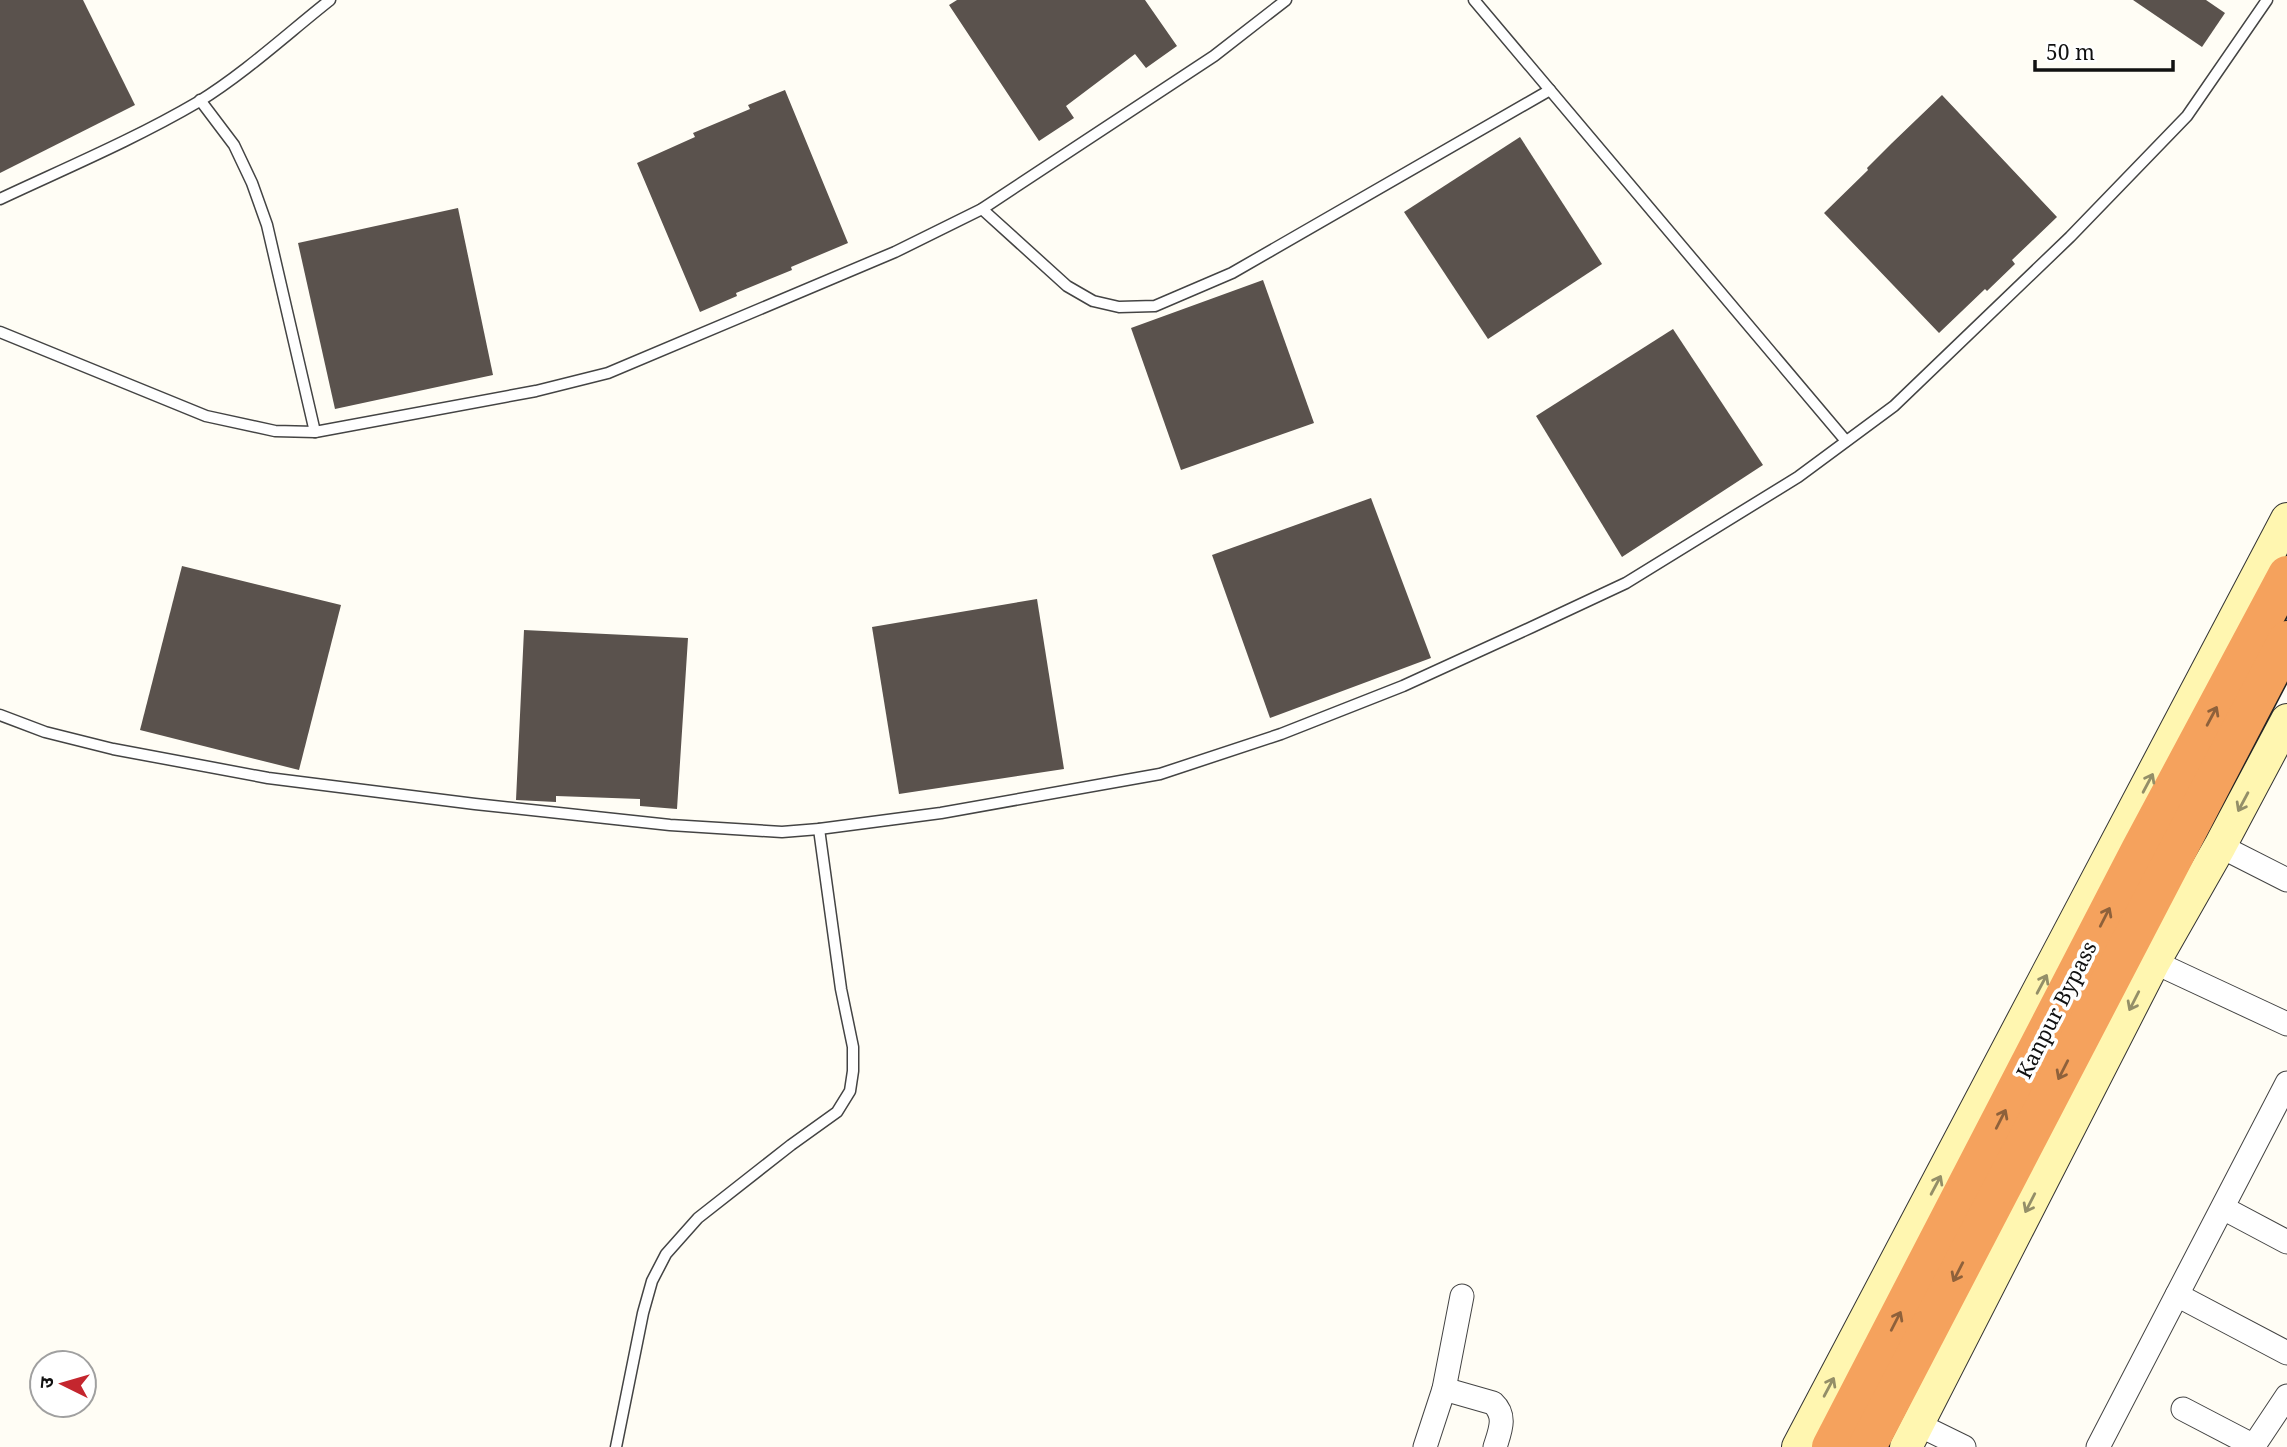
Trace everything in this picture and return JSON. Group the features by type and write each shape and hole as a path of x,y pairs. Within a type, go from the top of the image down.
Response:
{"highway":[{"name":"Kanpur Bypass","path":"1831,1447 2140,850 2287,575"},
{"name":"Kanpur Bypass","path":"1867,1447 2287,640"}],"main road":[{"path":"1798,1447 2287,519"},
{"path":"1911,1435 2154,962 2287,720"}],"street":[{"path":"2220,846 2287,880"},
{"path":"2154,962 2287,1024"},
{"path":"2098,1447 2287,1083"},
{"path":"2222,1208 2287,1241"},
{"path":"2177,1295 2287,1353"},
{"path":"1425,1447 1444,1389 1462,1296"},
{"path":"1444,1389 1493,1403 1498,1408 1502,1415 1502,1425 1495,1447"},
{"path":"2183,1409 2254,1446 2287,1396"},
{"path":"1911,1435 1964,1447"}],"lane":[{"path":"0,199 161,122 200,100 230,80 330,0"},
{"path":"0,332 206,415 275,431 315,432 536,391 608,373 895,252 982,209 1214,56 1286,0"},
{"path":"1474,0 1846,441"},
{"path":"0,715 45,732 113,749 268,778 670,825 782,832 818,830 941,813 1160,774 1281,734 1403,686 1626,583 1798,477 1904,397 2070,237 2187,116 2267,0"},
{"path":"982,209 1067,286 1093,301 1119,307 1155,306 1232,273 1550,90"},
{"path":"200,100 234,145 252,183 267,225 315,432"},
{"path":"616,1447 643,1313 652,1281 666,1254 698,1219 837,1112 850,1091 853,1047 841,989 818,830"}],"building":[{"path":"0,0 83,0 135,105 0,173"},
{"path":"957,0 1145,0 1177,46 1146,68 1135,54 1066,106 1074,118 1039,141 949,5"},
{"path":"2133,0 2206,0 2225,13 2202,47"},
{"path":"785,90 848,243 791,267 792,270 736,293 737,296 700,312 637,163 695,137 693,133 750,109 748,105"},
{"path":"1942,95 2057,217 2012,260 2015,264 1939,333 1824,213"},
{"path":"1520,137 1602,264 1488,339 1404,212"},
{"path":"458,208 493,375 335,409 298,243"},
{"path":"1263,280 1314,423 1181,470 1131,328"},
{"path":"1673,329 1763,465 1622,557 1536,416"},
{"path":"1371,498 1431,658 1270,718 1212,555"},
{"path":"182,566 341,605 299,770 140,730"},
{"path":"1037,599 1064,769 899,794 872,627"},
{"path":"524,630 688,638 677,809 640,806 640,799 556,796 556,802 516,800"}]}
